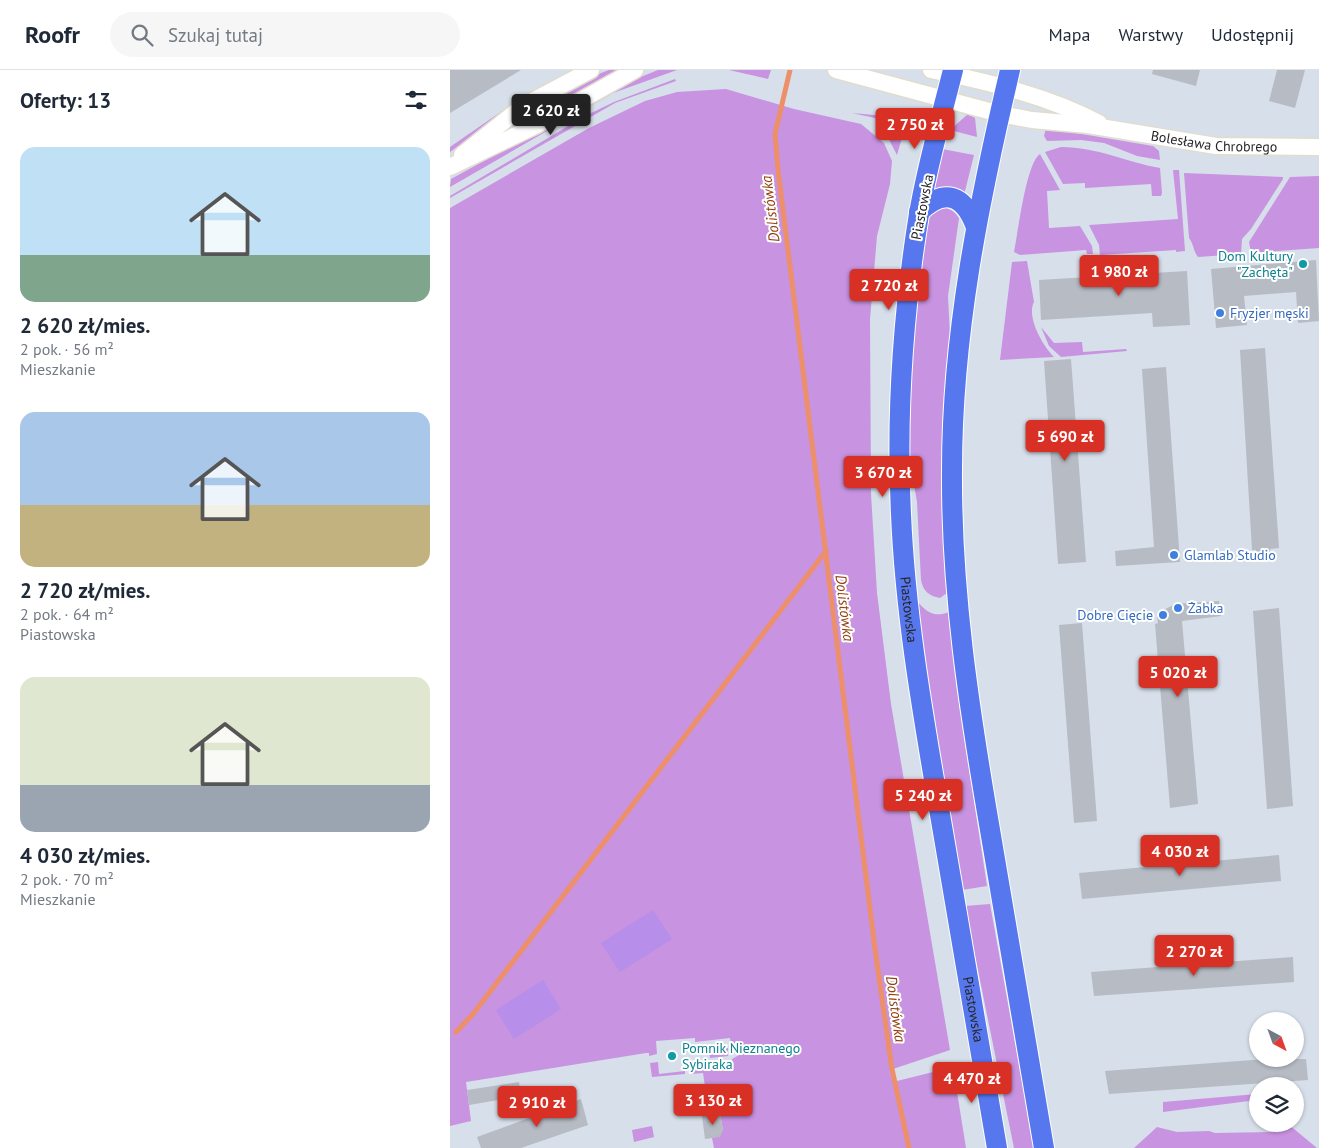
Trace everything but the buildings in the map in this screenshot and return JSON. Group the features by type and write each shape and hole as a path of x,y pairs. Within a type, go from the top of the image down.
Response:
{"main road":[{"name":"Piastowska","path":"952,72 919,212 906,317 900,414 901,514 906,582 921,704 998,1148"},
{"path":"1007,79 976,227 963,307 956,376 952,469 955,573 967,689 1044,1148"},
{"path":"919,212 932,200 942,197 955,199 972,215 976,227"}],"street":[{"path":"450,166 524,106 591,70"},
{"path":"450,166 537,125 635,70"},
{"name":"Bolesława Chrobrego","path":"836,70 1000,114 1032,120 1110,129 1216,146 1319,148"},
{"name":"Bolesława Chrobrego","path":"931,70 1007,79 1110,129"}],"shaded area":[{"path":"609,70 622,70 490,143 546,101 592,76"},
{"path":"658,70 677,70 613,93 450,187 451,179 626,83"},
{"path":"729,70 771,70 768,79"},
{"path":"675,79 676,81 615,103 450,198 450,196 585,116 614,102"},
{"path":"726,89 794,109 861,124 884,143 892,161 890,184 877,236 870,319 871,494 877,593 891,704 950,1050 890,1070 893,1082 953,1067 966,1148 714,1148 712,1138 723,1130 720,1113 709,1113 703,1073 691,1074 691,1071 697,1070 697,1067 732,1064 732,1059 739,1055 739,1047 731,1045 730,1038 695,1042 695,1038 656,1041 657,1054 649,1056 649,1053 646,1053 466,1082 471,1121 450,1126 450,208 589,128 645,101 677,92"},
{"path":"502,111 504,113 450,152 450,147"},
{"path":"852,113 885,116 884,120"},
{"path":"968,114 975,118 977,137 950,130"},
{"path":"1046,128 1153,146 1159,151 1160,160 1137,156 1104,143 1081,140 1047,141 1044,136"},
{"path":"898,129 903,134 897,155 884,130"},
{"path":"1061,147 1087,149 1160,168 1161,196 1152,196 1151,184 1085,188 1085,183 1063,184 1045,152"},
{"path":"942,149 974,155 964,195 947,187 932,191"},
{"path":"1040,154 1060,190 1047,191 1049,228 1080,226 1092,246 1093,254 1087,254 1086,250 1020,255 1014,252 1027,184 1035,160"},
{"path":"1173,170 1179,170 1185,251 1100,255 1099,245 1089,225 1178,219"},
{"path":"1184,173 1283,177 1283,179 1251,229 1242,239 1241,254 1198,257 1189,238"},
{"path":"1319,176 1319,248 1251,253 1249,242 1290,177"},
{"path":"936,207 949,209 959,218 948,296 950,336 943,430 947,593 940,598 927,592 921,580 917,502 909,456 908,413 917,284 930,214"},
{"path":"1027,261 1034,302 1032,315 1034,323 1045,346 1054,357 1000,360 1012,262"},
{"path":"1041,327 1054,343 1082,342 1083,352 1126,349 1127,351 1061,357 1049,346"},
{"path":"917,601 931,613 944,614 949,612 957,690 987,886 962,890 931,706"},
{"path":"990,904 1034,1148 1014,1148 965,906"},
{"path":"653,910 672,939 620,972 601,943"},
{"path":"543,980 561,1009 514,1039 496,1010"},
{"path":"728,1048 728,1056 710,1058 709,1050"},
{"path":"658,1062 659,1074 685,1071 685,1074 652,1077 650,1063"},
{"path":"1249,1095 1249,1101 1163,1112 1163,1102"},
{"path":"652,1126 654,1137 634,1142 632,1130"},
{"path":"1157,1127 1177,1132 1209,1131 1215,1133 1298,1132 1317,1148 1134,1148"}],"waterway":[{"name":"Dolistówka","path":"790,70 775,134 778,170 875,949 892,1069 909,1148"},
{"path":"456,1032 473,1014 826,551"}],"place":[{"name":"Dom Kultury \"Zachęta\"","path":"1303,264"},
{"name":"Fryzjer męski","path":"1220,313"},
{"name":"Glamlab Studio","path":"1174,555"},
{"name":"Żabka","path":"1178,608"},
{"name":"Dobre Cięcie","path":"1163,615"},
{"name":"Pomnik Nieznanego Sybiraka","path":"672,1056"}]}
